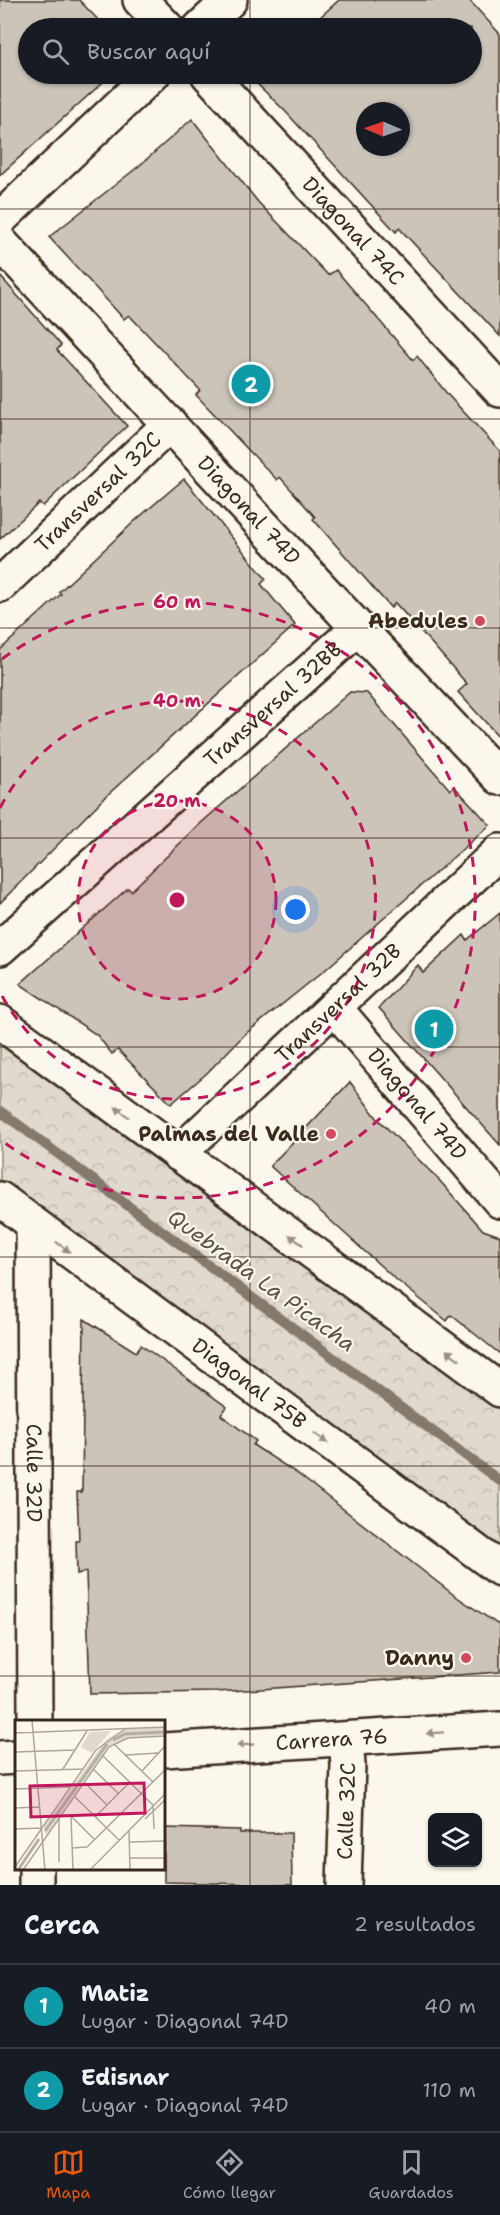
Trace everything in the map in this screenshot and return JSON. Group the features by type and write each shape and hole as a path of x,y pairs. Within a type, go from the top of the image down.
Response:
{"street":[{"path":"140,0 157,18"},
{"path":"211,18 230,0"},
{"path":"0,219 142,84"},
{"name":"Diagonal 74C","path":"217,84 500,390"},
{"name":"Diagonal 74D","path":"0,242 500,778"},
{"name":"Transversal 32C","path":"0,585 170,424"},
{"name":"Transversal 32BB","path":"0,948 358,628"},
{"name":"Transversal 32B","path":"178,1154 500,851"},
{"name":"Diagonal 74D","path":"334,1007 500,1201"},
{"path":"0,1022 500,1390"},
{"name":"Diagonal 75B","path":"0,1199 500,1569"},
{"name":"Calle 32D","path":"33,1224 35,1720"},
{"name":"Carrera 76","path":"165,1749 500,1728"},
{"name":"Calle 32C","path":"344,1885 348,1765 346,1739"},
{"path":"0,1758 15,1757"}],"green space":[{"path":"0,1022 500,1390 500,1569 0,1199"}],"building":[{"path":"0,0 79,0 96,18 18,18 18,84 101,84 0,175"},
{"path":"339,0 469,0 500,34 500,336 399,228 396,232 257,84 482,84 482,18 319,18"},
{"path":"192,119 258,202 328,275 336,270 413,360 417,356 448,395 500,451 500,738 458,692 467,684 433,645 395,603 391,608 313,519 315,517 280,477 277,480 196,395 200,390 129,315 124,319 49,237 139,166"},
{"path":"0,276 61,345 57,350 127,426 43,506 39,503 0,539"},
{"path":"184,479 266,579 261,584 295,625 104,798 0,903 0,650 137,519"},
{"path":"350,692 367,693 450,790 454,786 490,825 325,970 244,1035 207,1073 171,1104 118,1050 112,1054 97,1035 20,984 128,888 131,891 200,824"},
{"path":"500,913 500,1145 379,1008 418,965 423,973 464,935 467,940"},
{"path":"350,1082 377,1118 439,1180 483,1230 500,1236 500,1354 451,1315 447,1321 393,1277 270,1166"},
{"path":"84,1319 136,1352 141,1345 227,1407 221,1415 256,1441 253,1445 298,1474 454,1595 500,1626 500,1672 217,1692 90,1694 86,1572 77,1574 76,1541 79,1541 77,1492 82,1492"},
{"path":"165,1828 240,1830 240,1833 291,1833 292,1885 164,1882"}],"waterway":[{"name":"Quebrada La Picacha","path":"0,1111 500,1481"}],"place":[{"name":"Edisnar","path":"251,384"},
{"name":"Abedules","path":"480,621"},
{"name":"Matiz","path":"434,1029"},
{"name":"Palmas del Valle","path":"331,1134"},
{"name":"Danny","path":"466,1658"}]}
